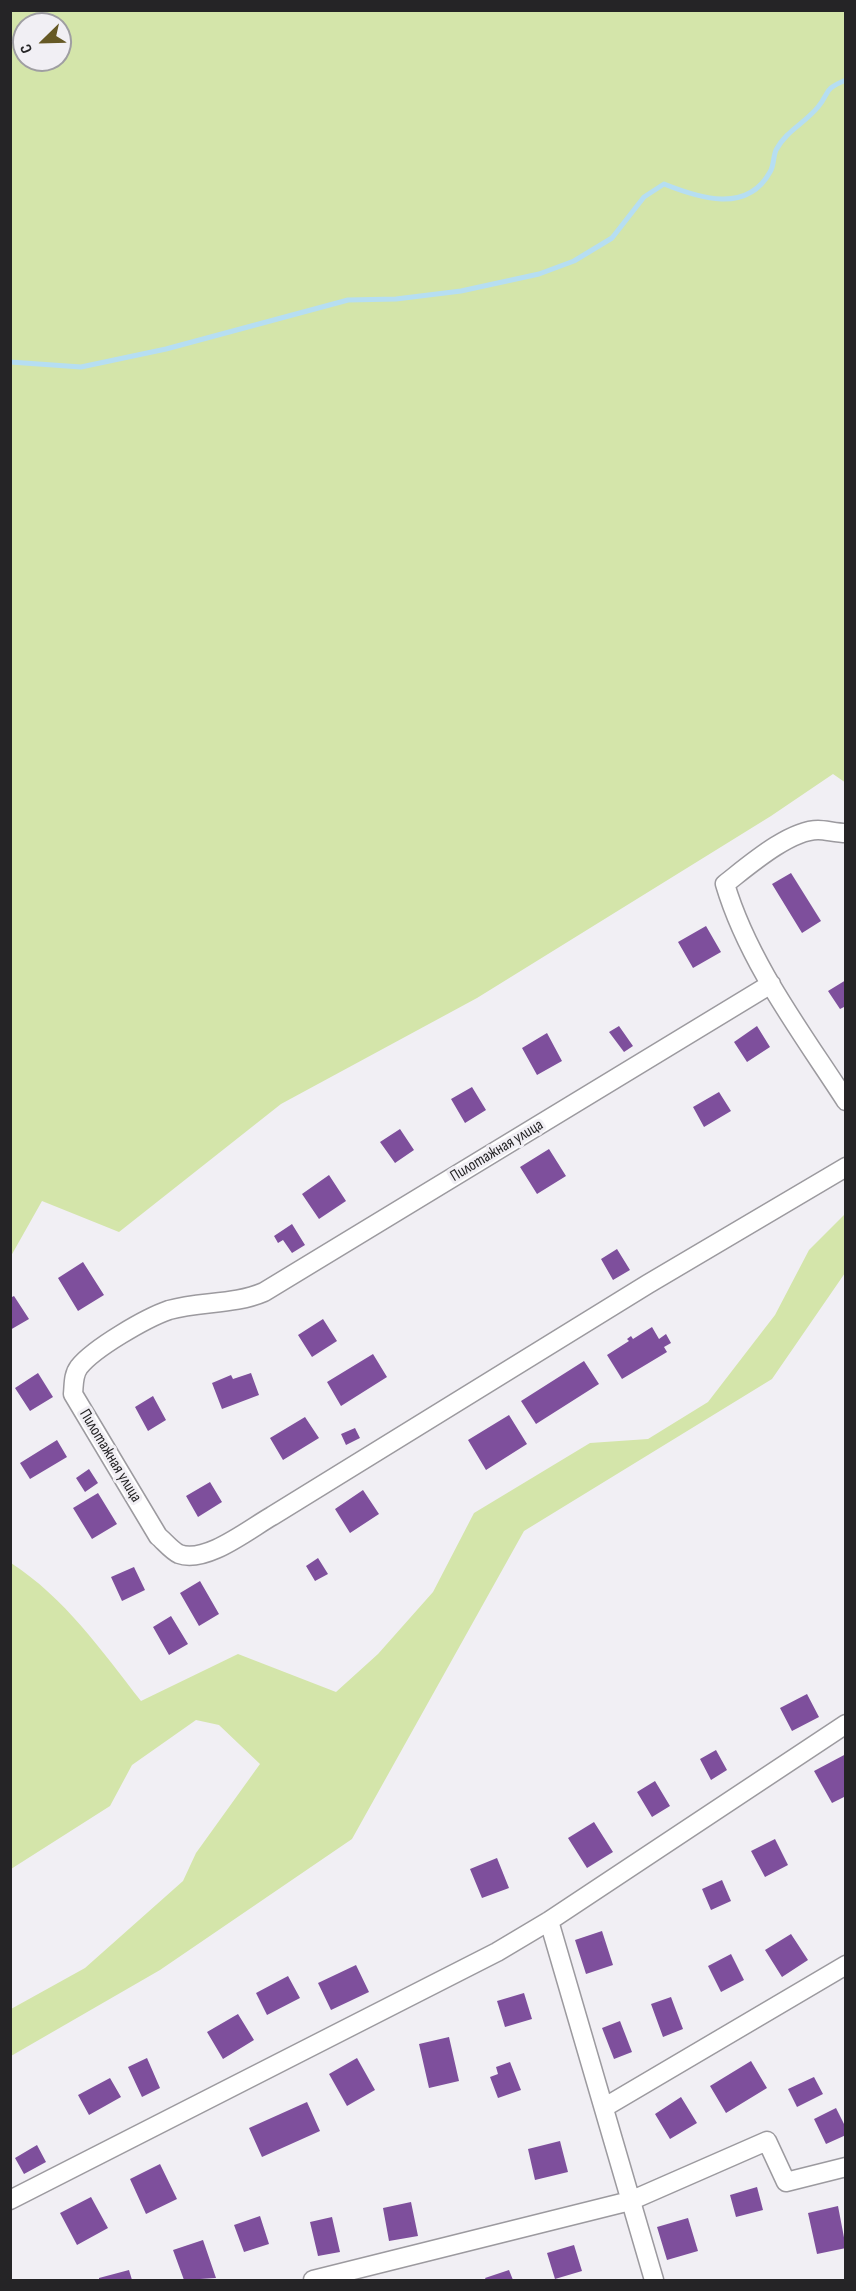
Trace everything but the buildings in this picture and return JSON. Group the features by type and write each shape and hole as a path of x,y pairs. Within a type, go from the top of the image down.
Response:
{"street":[{"path":"846,833 818,830 805,832 776,847 725,884 732,909 771,984 846,1101"},
{"name":"Пилотажная улица","path":"771,984 264,1292 251,1298 169,1310 143,1324 98,1351 80,1366 74,1377 73,1394 158,1536 177,1554 195,1556 213,1551 578,1326 846,1167"},
{"path":"10,2200 497,1952 549,1921 846,1724"},
{"path":"549,1921 654,2280"},
{"path":"605,2107 846,1965"},
{"path":"313,2280 630,2201 767,2140 786,2182 846,2167"}],"green space":[{"path":"11,10 845,11 846,783 833,774 771,816 477,998 281,1104 119,1232 42,1201 11,1256"},
{"path":"845,1214 845,1273 772,1379 524,1531 352,1839 160,1970 11,2056 11,2009 85,1968 183,1881 196,1853 260,1764 219,1725 196,1720 132,1765 110,1806 11,1869 11,1563 48,1592 65,1609 97,1644 141,1701 238,1654 336,1692 378,1654 433,1592 474,1513 590,1443 648,1439 708,1402 775,1315 809,1250"}],"waterway":[{"path":"10,362 81,367 166,349 348,300 396,299 461,291 539,274 574,261 612,238 644,197 664,184 692,194 722,199 749,194 770,172 780,143 813,113 830,89 846,80"}]}
